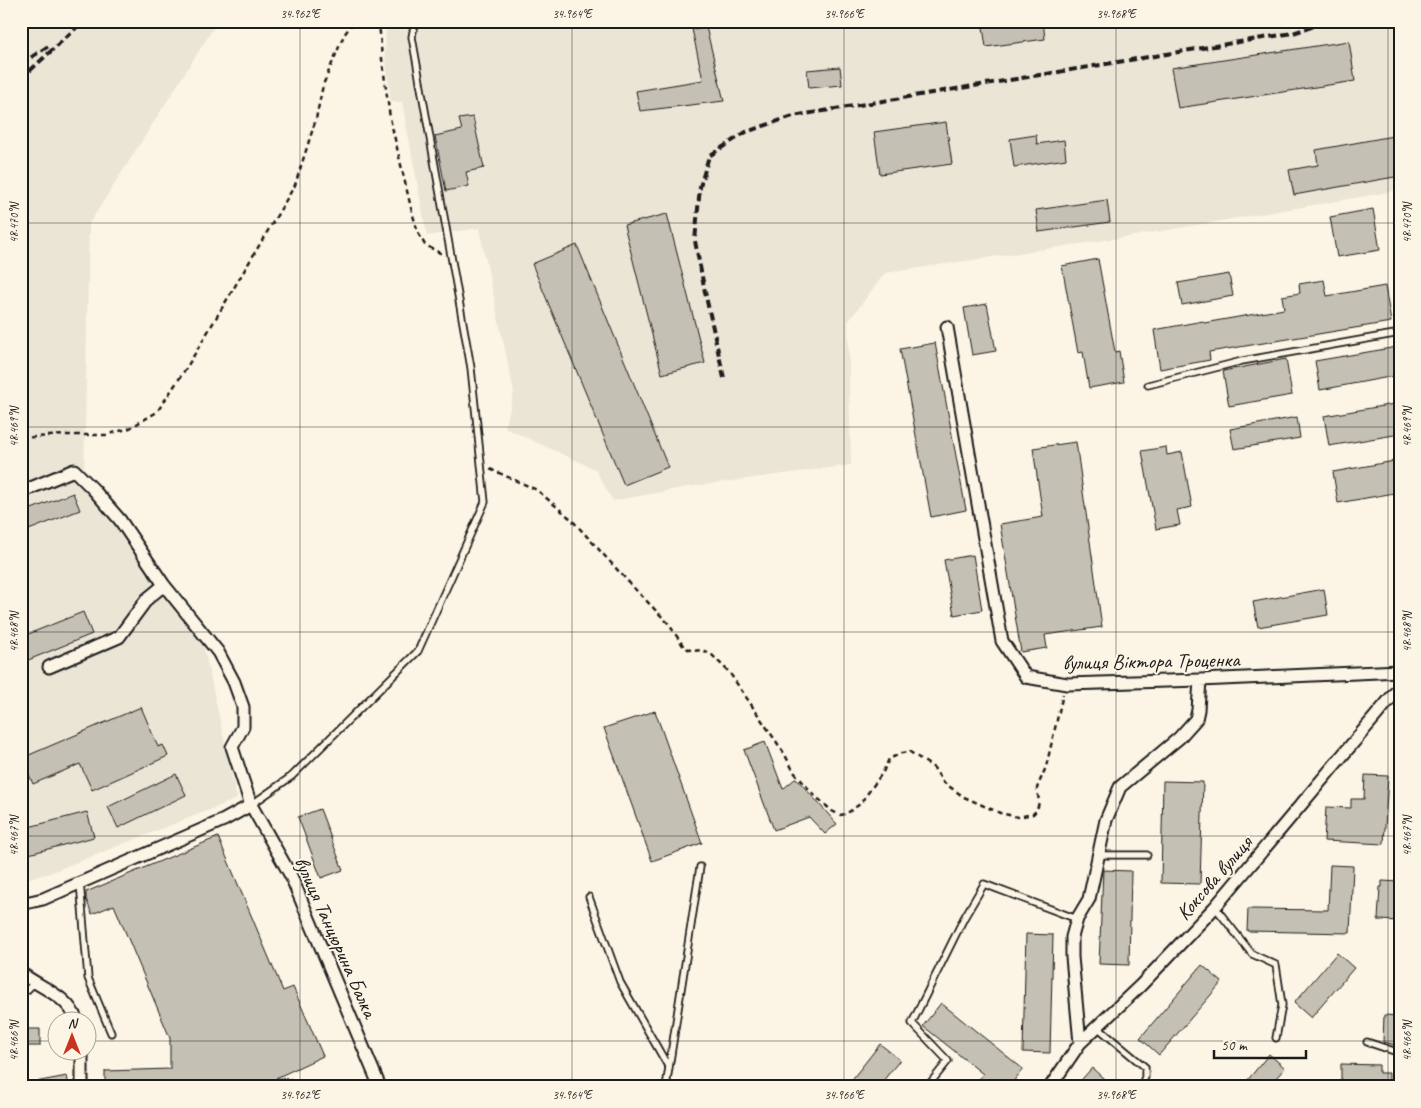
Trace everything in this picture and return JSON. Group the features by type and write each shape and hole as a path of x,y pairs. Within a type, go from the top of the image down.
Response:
{"street":[{"name":"вулиця Віктора Троценка","path":"947,327 1002,641 1026,677 1067,684 1400,671"},
{"name":"вулиця Танцюрина Балка","path":"21,492 74,470 120,520 164,585 218,652 234,682 243,707 242,728 232,747 251,805 291,876 380,1087"},
{"path":"49,667 119,637 146,599 164,585"},
{"path":"1080,1043 1072,957 1073,930 1089,899 1106,820 1120,787 1179,738 1196,719 1200,680"},
{"name":"Коксова вулиця","path":"1050,1087 1080,1043 1141,985 1215,907 1400,687"},
{"path":"21,904 43,899 224,820 251,805"},
{"path":"21,973 62,1000 70,1010"},
{"path":"82,1060 82,1087"}],"lane":[{"path":"251,805 292,776 418,651 485,502 470,368 412,37 415,21"},
{"path":"1148,385 1242,362 1400,333"},
{"path":"1098,855 1147,855"},
{"path":"666,1087 700,867"},
{"path":"80,882 88,978 111,1032"},
{"path":"926,1087 948,1060 912,1023 964,918 984,884 1077,920"},
{"path":"589,897 620,982 669,1068"},
{"path":"1215,907 1252,954 1276,965 1282,1005 1276,1038"},
{"path":"21,993 34,983"},
{"path":"1096,1026 1146,1067 1141,1087"},
{"path":"1367,1042 1400,1053"}],"path":[{"path":"21,438 106,435 130,428 157,412 187,367 295,186 316,119 323,85 344,34 354,21"},
{"path":"379,21 390,118 418,234 425,244 452,257"},
{"path":"482,467 497,471 537,490 571,518 668,623 684,646 692,651 702,650 711,654 729,672 784,753 794,772 814,795 832,811 840,815 846,814 860,804 883,772 889,759 902,753 910,752 934,768 943,782 964,797 1000,813 1018,817 1033,814 1040,802 1037,788 1046,767 1059,706 1067,684"}],"shaded area":[{"path":"21,21 218,21 89,224 84,482 203,643 237,799 47,874 21,880"},
{"path":"386,21 1400,21 1400,188 1389,192 1133,236 885,273 848,322 851,465 687,487 613,501 595,469 505,428 514,392 479,228 427,236 402,102 391,102 385,56"}],"building":[{"path":"982,21 1043,21 1045,39 986,47"},
{"path":"706,27 724,101 640,111 636,91 703,80 692,29"},
{"path":"1349,41 1355,81 1178,108 1171,68"},
{"path":"840,67 842,85 809,88 807,70"},
{"path":"473,117 484,168 466,172 469,186 446,191 435,136 462,130 459,119"},
{"path":"946,122 952,164 880,174 874,132"},
{"path":"1036,135 1037,144 1064,140 1066,159 1014,167 1010,139"},
{"path":"1393,136 1400,176 1294,195 1289,170 1318,165 1316,150"},
{"path":"1107,200 1110,222 1039,232 1036,210"},
{"path":"1373,209 1380,250 1337,257 1330,217"},
{"path":"667,214 705,363 662,374 624,225"},
{"path":"577,245 668,467 624,485 532,264"},
{"path":"1098,259 1115,352 1119,351 1124,382 1089,388 1083,352 1078,353 1062,266"},
{"path":"1229,274 1233,296 1182,305 1178,283"},
{"path":"1324,280 1327,296 1385,286 1391,322 1209,352 1210,360 1160,369 1154,330 1284,309 1282,296 1300,293 1299,284"},
{"path":"987,304 996,351 972,355 964,308"},
{"path":"935,343 966,510 931,517 900,349"},
{"path":"1397,347 1400,375 1320,390 1315,361"},
{"path":"1286,359 1292,395 1229,406 1223,371"},
{"path":"1400,403 1400,434 1329,446 1324,416"},
{"path":"1297,417 1300,438 1234,449 1230,429"},
{"path":"1076,442 1102,627 1045,635 1047,648 1021,652 1000,524 1043,517 1033,448"},
{"path":"1166,447 1167,455 1182,452 1192,507 1177,510 1180,525 1156,529 1142,451"},
{"path":"1400,460 1400,492 1338,503 1333,472"},
{"path":"73,493 80,510 21,533 21,513"},
{"path":"973,555 982,610 954,615 944,560"},
{"path":"1324,589 1328,615 1258,627 1253,602"},
{"path":"83,612 92,634 21,663 21,637"},
{"path":"141,707 158,747 163,745 168,756 92,790 80,764 33,784 22,758"},
{"path":"655,711 702,843 652,861 604,728"},
{"path":"765,742 783,789 796,778 837,824 825,834 809,817 774,830 744,750"},
{"path":"176,774 186,795 118,828 108,807"},
{"path":"1365,775 1388,776 1384,844 1324,841 1326,807 1351,808 1351,799 1364,799"},
{"path":"1163,781 1203,782 1200,884 1161,883"},
{"path":"320,809 343,870 321,878 298,817"},
{"path":"87,812 94,837 21,856 21,829"},
{"path":"218,837 283,991 293,987 323,1056 276,1078 291,1079 290,1087 105,1087 105,1071 170,1069 170,1038 114,905 92,914 86,899 86,892"},
{"path":"1330,865 1353,866 1350,933 1247,931 1248,909 1328,910"},
{"path":"1103,870 1131,871 1129,965 1099,964"},
{"path":"1382,881 1400,882 1400,921 1378,920"},
{"path":"1026,934 1053,935 1050,1053 1023,1052"},
{"path":"1337,953 1354,968 1311,1018 1294,1003"},
{"path":"1202,965 1222,982 1159,1055 1140,1038"},
{"path":"941,1003 1023,1069 1009,1087 973,1087 983,1074 923,1026"},
{"path":"1384,1015 1400,1016 1400,1046 1383,1042"},
{"path":"23,1029 40,1029 40,1046 23,1046"},
{"path":"880,1044 900,1060 878,1087 846,1087"},
{"path":"1269,1054 1285,1068 1268,1087 1242,1087"},
{"path":"1341,1064 1379,1065 1379,1073 1389,1073 1389,1087 1341,1087"},
{"path":"1092,1068 1113,1087 1075,1087"},
{"path":"67,1076 69,1087 35,1087 35,1082"}],"railway":[{"path":"724,378 695,241 700,187 709,156 746,132 793,116 1293,33 1330,21"},
{"path":"21,79 79,25"},
{"path":"21,64 50,45"}]}
